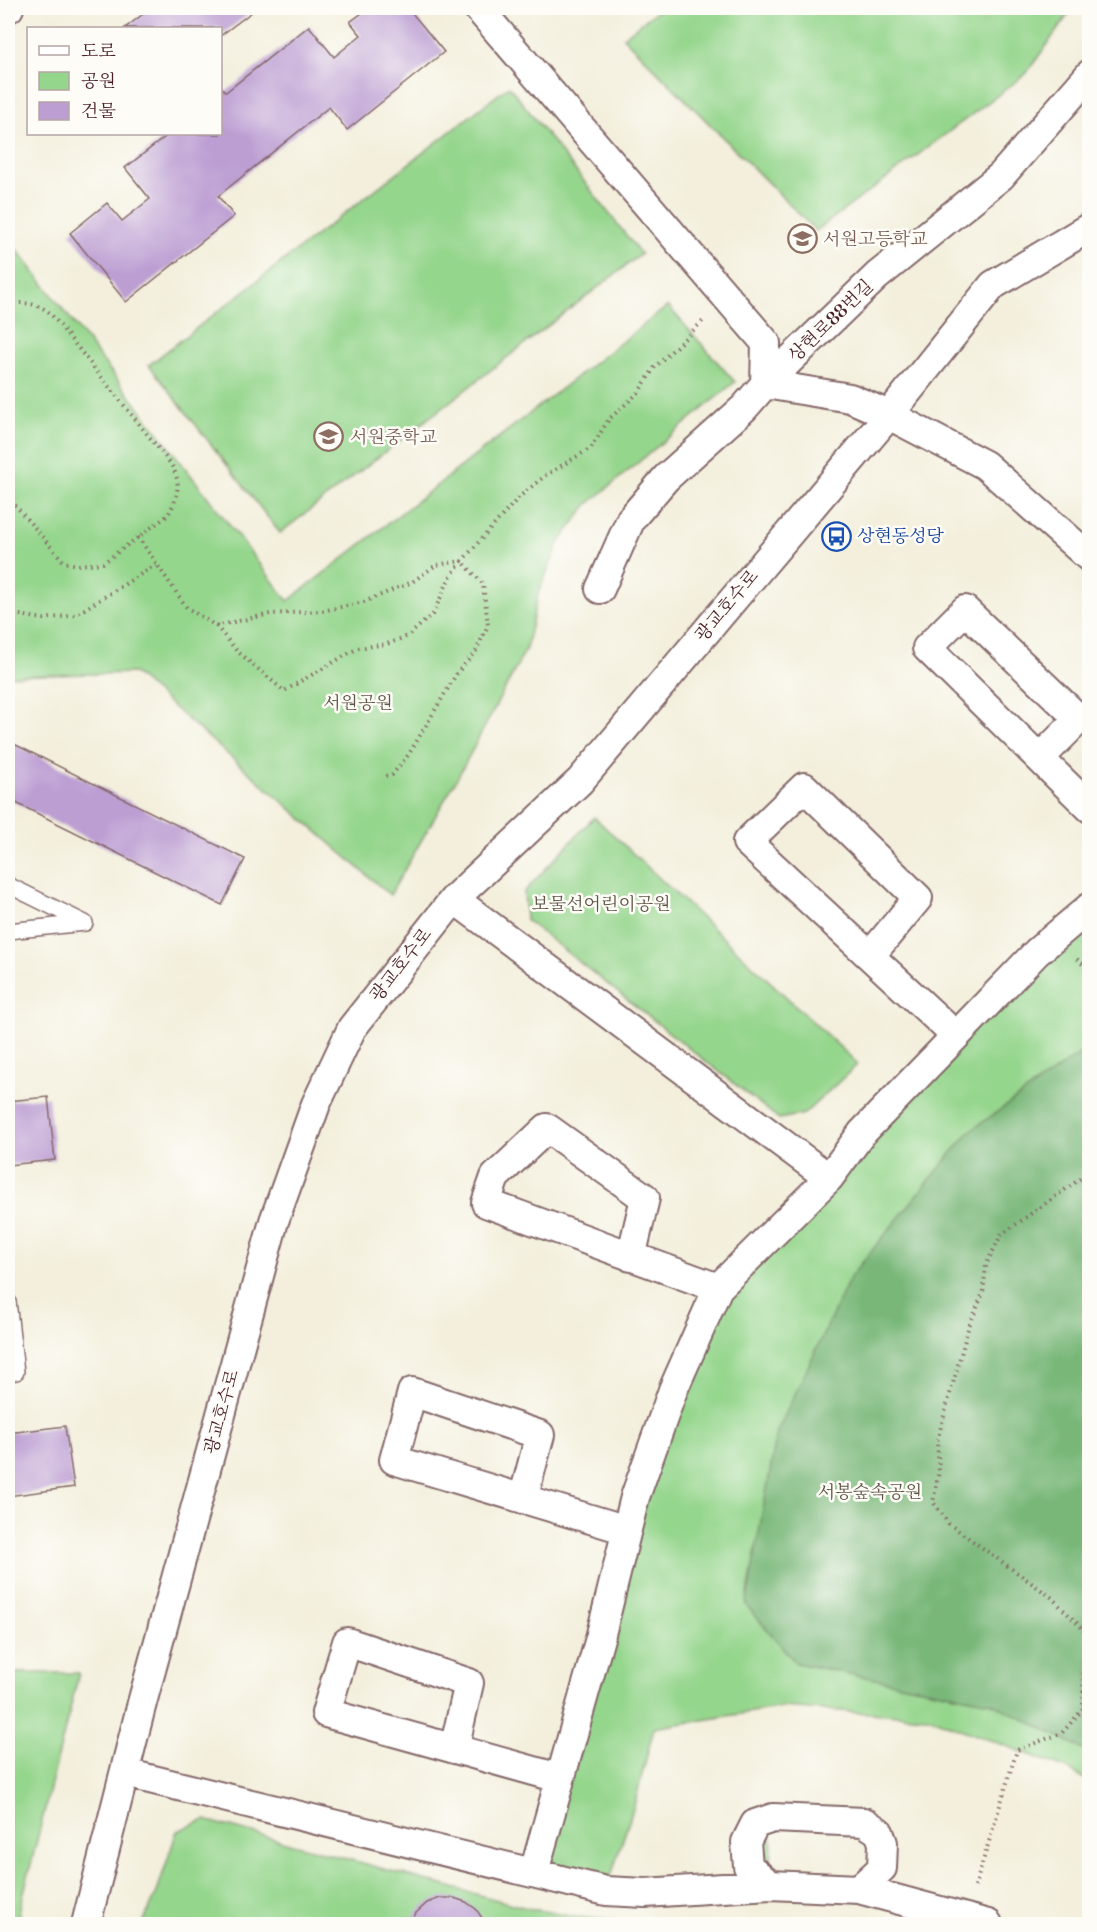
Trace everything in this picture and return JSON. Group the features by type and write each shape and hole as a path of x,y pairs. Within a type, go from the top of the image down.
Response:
{"street":[{"path":"478,8 766,343 765,384 850,398 889,415 985,465 1089,558"},
{"name":"상현로88번길","path":"600,590 631,519 666,478 744,408 765,384 877,276 1001,176 1089,74"},
{"name":"광교호수로","path":"86,1924 274,1221 316,1104 352,1028 454,899 580,781 889,415 993,285 1089,226"},
{"path":"1040,759 1079,719 965,610 927,648 1089,808"},
{"path":"870,956 918,898 804,787 747,842 956,1036"},
{"path":"454,899 829,1178"},
{"path":"534,1872 600,1638 635,1497 673,1390 718,1288 829,1178 862,1132 1037,952 1089,907"},
{"path":"631,1257 645,1198 547,1128 495,1177 486,1203 631,1257 718,1288"},
{"path":"522,1499 540,1435 412,1392 394,1460 522,1499 627,1530"},
{"path":"454,1749 469,1683 347,1642 326,1713 454,1749 559,1778"},
{"path":"125,1773 606,1891 645,1893 770,1885 859,1889 977,1921"},
{"path":"770,1885 748,1866 746,1842 755,1824 773,1818 864,1822 879,1832 883,1843 882,1868 859,1889"}],"lane":[{"path":"8,885 85,923 8,931"},
{"path":"8,1301 16,1372 8,1373"}],"path":[{"path":"138,537 187,608 216,626 237,651 284,692 306,676 358,648 387,644 408,636 433,614 450,577 519,497 546,475 591,448 609,419 638,393 655,367 727,297"},
{"path":"8,305 26,303 43,307 50,313 176,469 178,479 174,506 167,516 103,563 77,565 64,562 8,497"},
{"path":"216,626 270,614 322,610 364,602 412,582 436,565 462,561"},
{"path":"382,776 392,775 409,754 458,673 476,651 488,625 483,585 462,561"},
{"path":"8,613 44,619 75,615 157,564"},
{"path":"977,1921 1017,1750 1062,1733 1083,1709 1084,1630 1051,1597 949,1524 933,1502 939,1471 937,1441 968,1329 983,1293 986,1265 1001,1235 1089,1172"}],"green space":[{"path":"661,8 1073,8 1026,74 816,231 623,37"},
{"path":"509,86 641,254 280,533 149,365"},
{"name":"서원공원","path":"8,238 288,601 668,306 735,382 587,505 559,543 538,594 526,649 459,775 390,895 134,673 8,676"},
{"name":"보물선어린이공원","path":"594,817 858,1064 804,1114 779,1119 526,920 524,892"},
{"name":"서봉숲속공원","path":"1089,907 1089,1782 1068,1769 928,1717 782,1707 654,1728 634,1806 606,1891 534,1872 627,1530 718,1288"},
{"path":"1089,1047 1089,1752 990,1702 796,1663 746,1605 777,1432 851,1276 969,1132"},
{"path":"8,1673 79,1673 16,1924 8,1924"},
{"path":"773,1818 770,1885 748,1866"},
{"path":"205,1820 527,1908 576,1917 617,1921 616,1924 142,1924 156,1895 177,1831"}],"building":[{"path":"151,8 257,8 222,34 222,27 126,27"},
{"path":"369,8 408,8 444,52 347,130 329,107 218,196 234,216 126,302 70,233 107,203 122,221 150,199 125,168 168,135 222,135 222,88 226,92 309,26 334,57 361,35 350,22"},
{"path":"10,742 245,859 222,905 8,799"},
{"path":"48,1097 55,1160 8,1165 8,1101"},
{"path":"65,1426 74,1487 8,1496 8,1433"},
{"path":"440,1898 454,1898 466,1902 476,1909 486,1924 410,1924 416,1913 427,1903"}],"place":[{"name":"서원고등학교","path":"802,239"},
{"name":"서원중학교","path":"329,437"},
{"name":"상현동성당","path":"836,536"}]}
